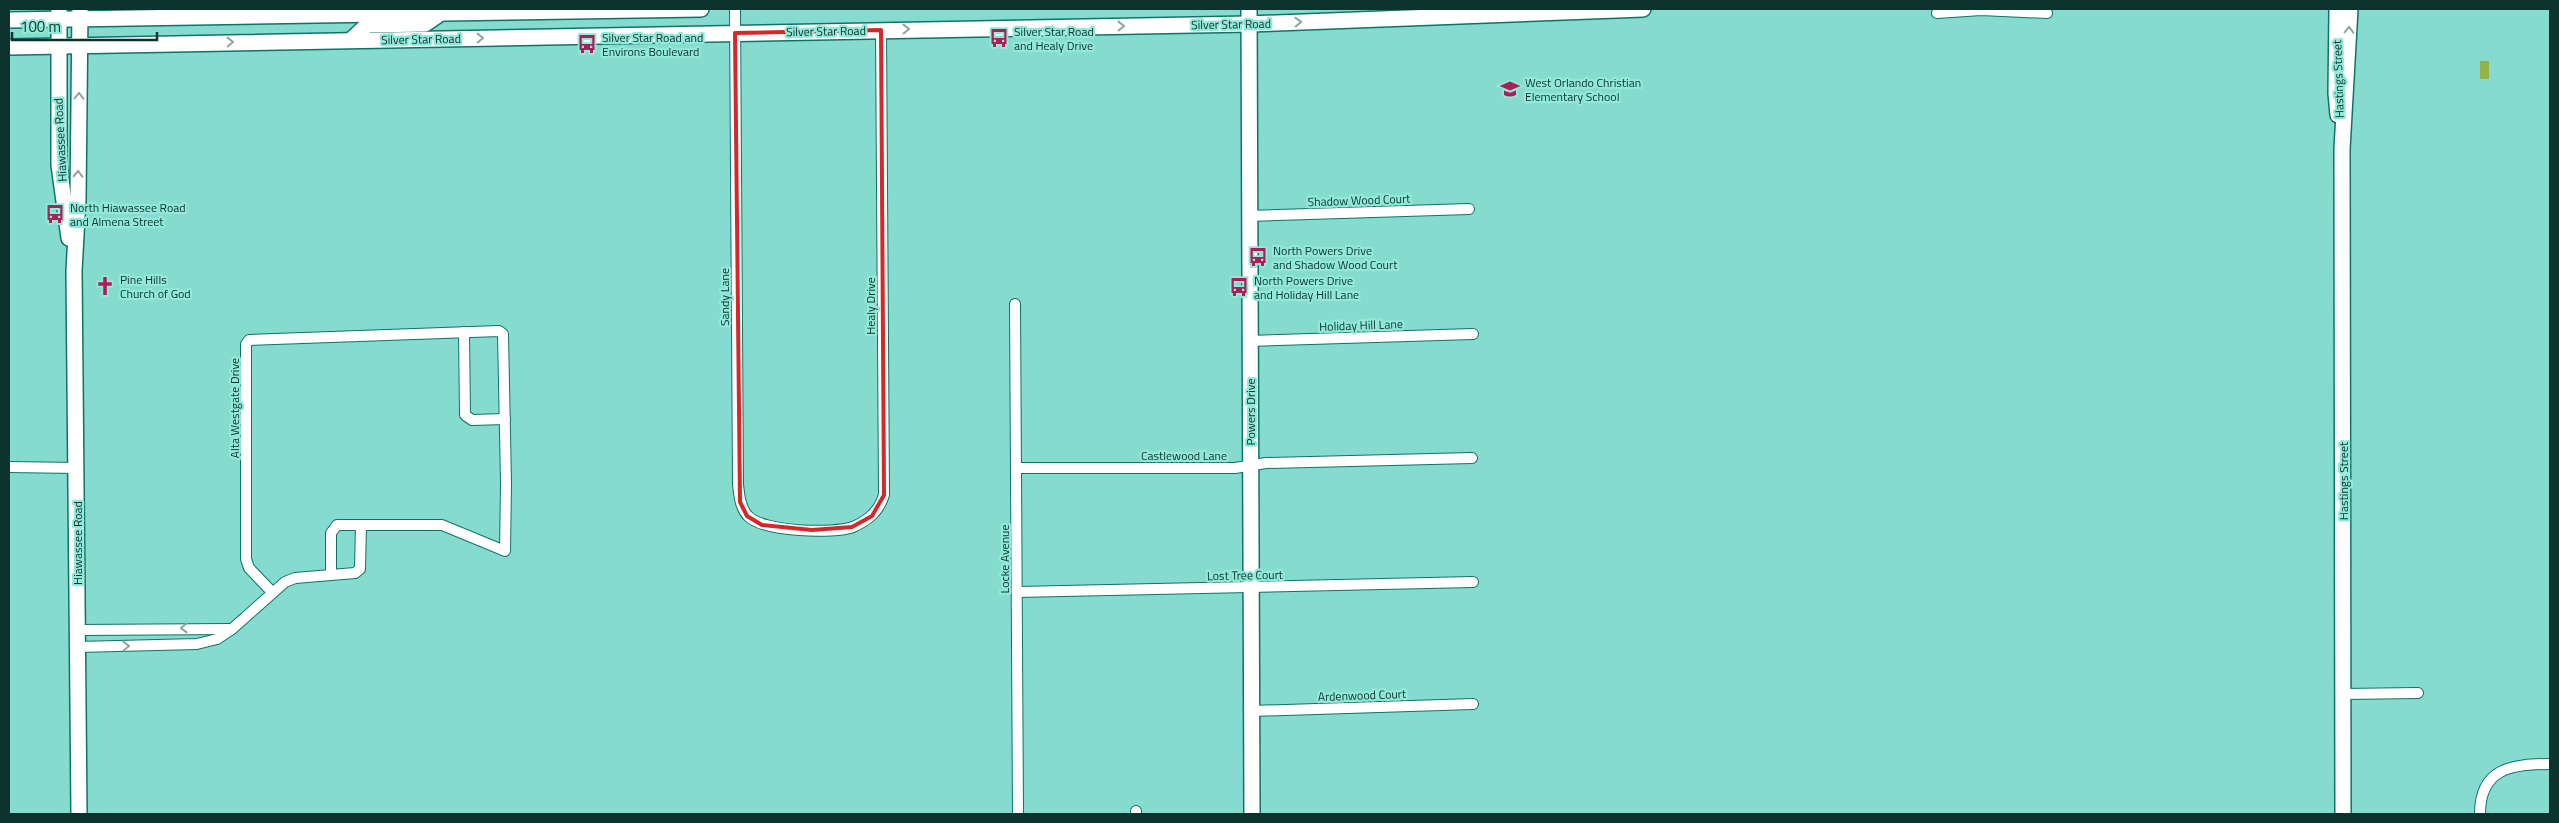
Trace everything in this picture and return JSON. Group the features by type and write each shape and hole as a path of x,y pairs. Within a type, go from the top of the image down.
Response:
{"main road":[{"name":"Silver Star Road","path":"9,20 59,14 441,13 700,9"},
{"path":"1420,17 1445,9"},
{"name":"Silver Star Road","path":"9,47 881,30 1249,16 1420,17 1643,9"},
{"name":"Hastings Street","path":"2337,9 2336,93 2342,149"},
{"name":"Hastings Street","path":"2343,814 2342,149 2350,9"},
{"path":"351,40 367,26 426,24 441,13"},
{"name":"Hiawassee Road","path":"59,14 59,165 74,271"},
{"name":"Hiawassee Road","path":"79,814 74,271 78,199 80,14"},
{"name":"Powers Drive","path":"1249,16 1248,216 1252,814"}],"street":[{"name":"Sandy Lane","path":"735,9 738,474 740,502 747,516 762,525 812,530"},
{"path":"1937,13 1981,10 2047,13"},
{"name":"Healy Drive","path":"812,530 852,527 872,516 880,507 884,495 881,30"},
{"name":"Shadow Wood Court","path":"1248,216 1469,209"},
{"name":"Locke Avenue","path":"1015,304 1018,814"},
{"name":"Alta Westgate Drive","path":"272,592 249,568 246,559 246,344 253,338 499,331 503,334 505,552 442,525 337,525 333,528 331,574"},
{"path":"464,332 466,415 472,420 505,419"},
{"name":"Holiday Hill Lane","path":"1249,341 1473,334"},
{"name":"Castlewood Lane","path":"1016,468 1235,468 1266,463 1472,458"},
{"path":"9,467 77,468"},
{"path":"78,647 197,644 217,639 232,629 272,592 294,578 355,573 360,570 360,525"},
{"name":"Lost Tree Court","path":"1017,592 1473,582"},
{"path":"78,630 232,629"},
{"path":"2344,694 2418,694"},
{"name":"Ardenwood Court","path":"1252,711 1473,704"},
{"path":"2480,814 2480,803 2485,787 2493,776 2509,767 2525,764 2550,764"}],"highlighted area":[{"path":"881,30 884,495 872,516 852,527 812,530 762,525 747,516 740,502 735,33"}],"shaded area":[{"path":"2480,61 2489,61 2489,79 2480,79"}],"place":[{"name":"Silver Star Road and Healy Drive","path":"999,38"},
{"name":"Silver Star Road and Environs Boulevard","path":"587,44"},
{"name":"West Orlando Christian Elementary School","path":"1510,89"},
{"name":"North Hiawassee Road and Almena Street","path":"55,214"},
{"name":"North Powers Drive and Shadow Wood Court","path":"1258,257"},
{"name":"Pine Hills Church of God","path":"105,286"},
{"name":"North Powers Drive and Holiday Hill Lane","path":"1239,287"}]}
